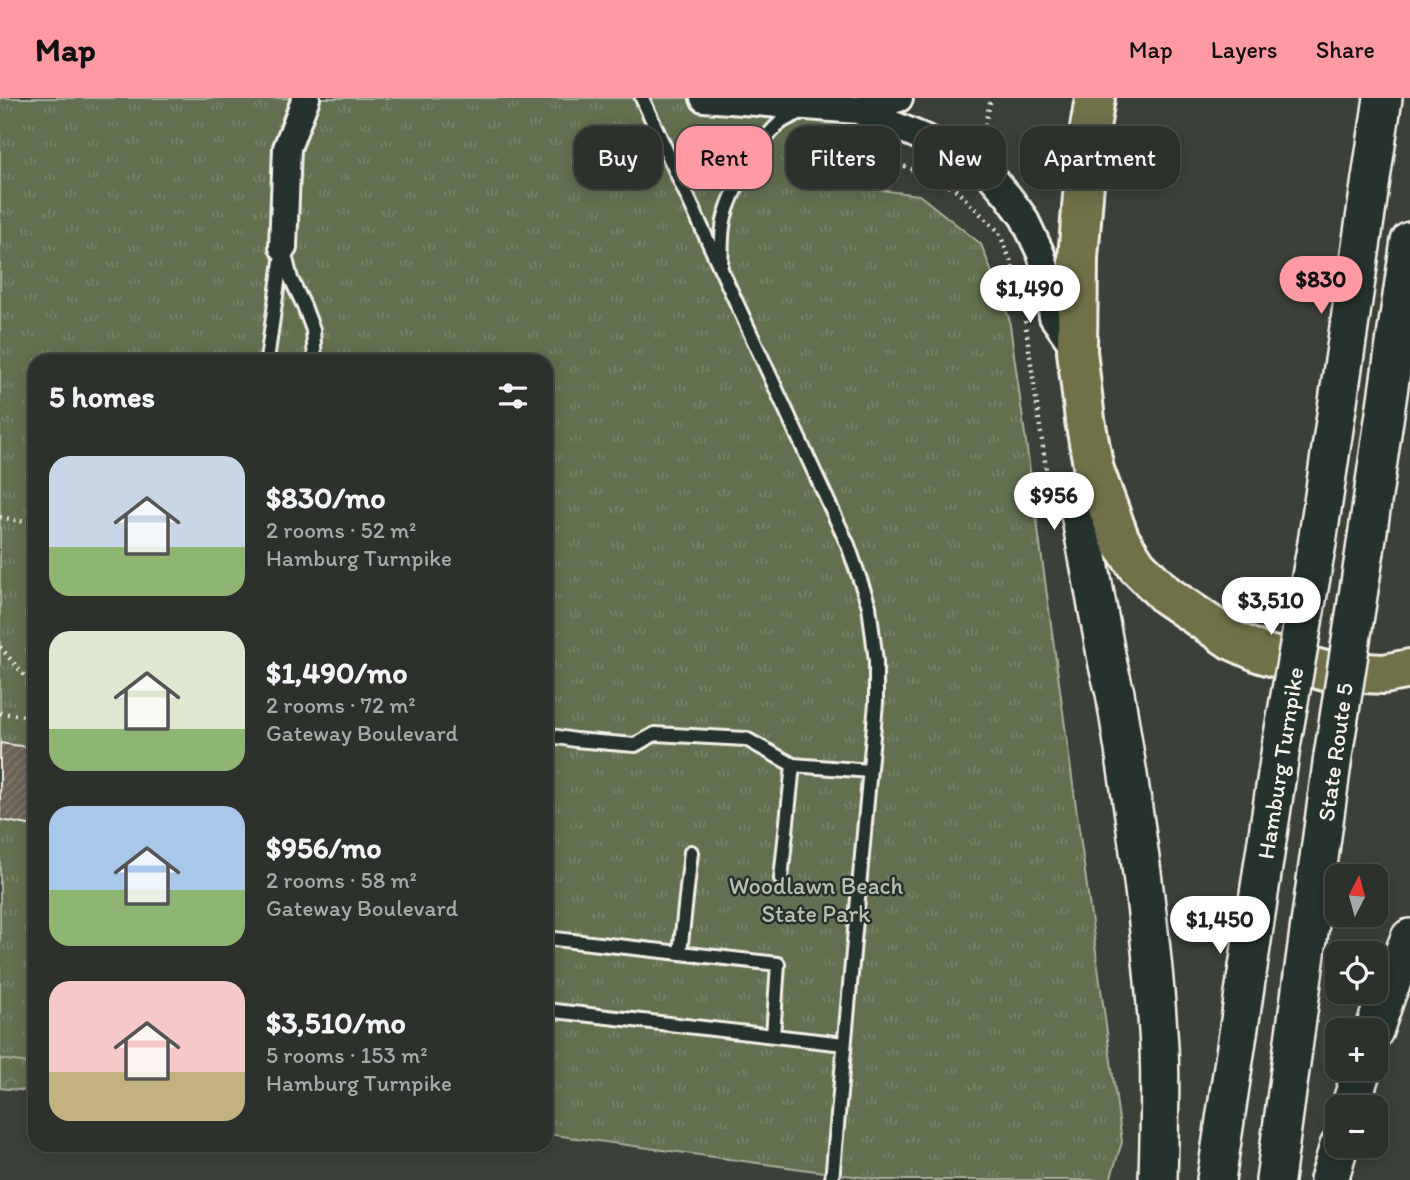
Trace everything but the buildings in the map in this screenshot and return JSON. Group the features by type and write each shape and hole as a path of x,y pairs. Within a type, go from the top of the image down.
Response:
{"highway":[{"path":"1095,98 1087,145 1078,258 1077,351 1094,470 1119,540 1138,566 1166,595 1232,640 1261,653 1325,671 1384,674 1410,669"}],"main road":[{"name":"Hamburg Turnpike","path":"1216,1180 1282,741 1317,543 1383,98"},
{"name":"State Route 5","path":"1275,1180 1410,241"},
{"path":"1094,470 1078,503 1115,692 1147,910 1159,1050 1158,1180"},
{"path":"1378,1018 1410,938"},
{"path":"1329,1180 1335,1158"}],"street":[{"path":"283,247 287,148 306,98"},
{"path":"704,98 773,101 811,108 858,110 899,98"},
{"path":"858,110 955,151 987,172 1024,218 1047,274 1053,317 1077,351"}],"lane":[{"path":"642,98 848,545 869,606 876,661 876,693 832,1180"},
{"path":"721,269 723,227 729,204 758,150 780,122 811,108"},
{"path":"268,354 283,247"},
{"path":"283,247 291,279 313,330 315,354"},
{"path":"553,736 635,745 655,734 746,739 793,765 870,771"},
{"path":"781,879 793,765"},
{"path":"680,953 691,852"},
{"path":"553,939 778,964 773,1036"},
{"path":"553,1011 844,1044"}],"path":[{"path":"985,126 991,98"},
{"path":"900,164 955,189 999,232 1020,283 1022,296"},
{"path":"1023,310 1050,497"},
{"path":"0,517 28,523"},
{"path":"0,647 28,679"},
{"path":"0,713 28,716"}],"green space":[{"name":"Woodlawn Beach State Park","path":"0,98 848,100 846,126 786,126 786,189 872,189 919,195 981,244 1009,318 1122,1142 1110,1180 882,1180 553,1135 553,354 28,354 28,1063 0,1059"},
{"path":"0,932 28,1009 28,1083 27,1091 0,1088"}]}
